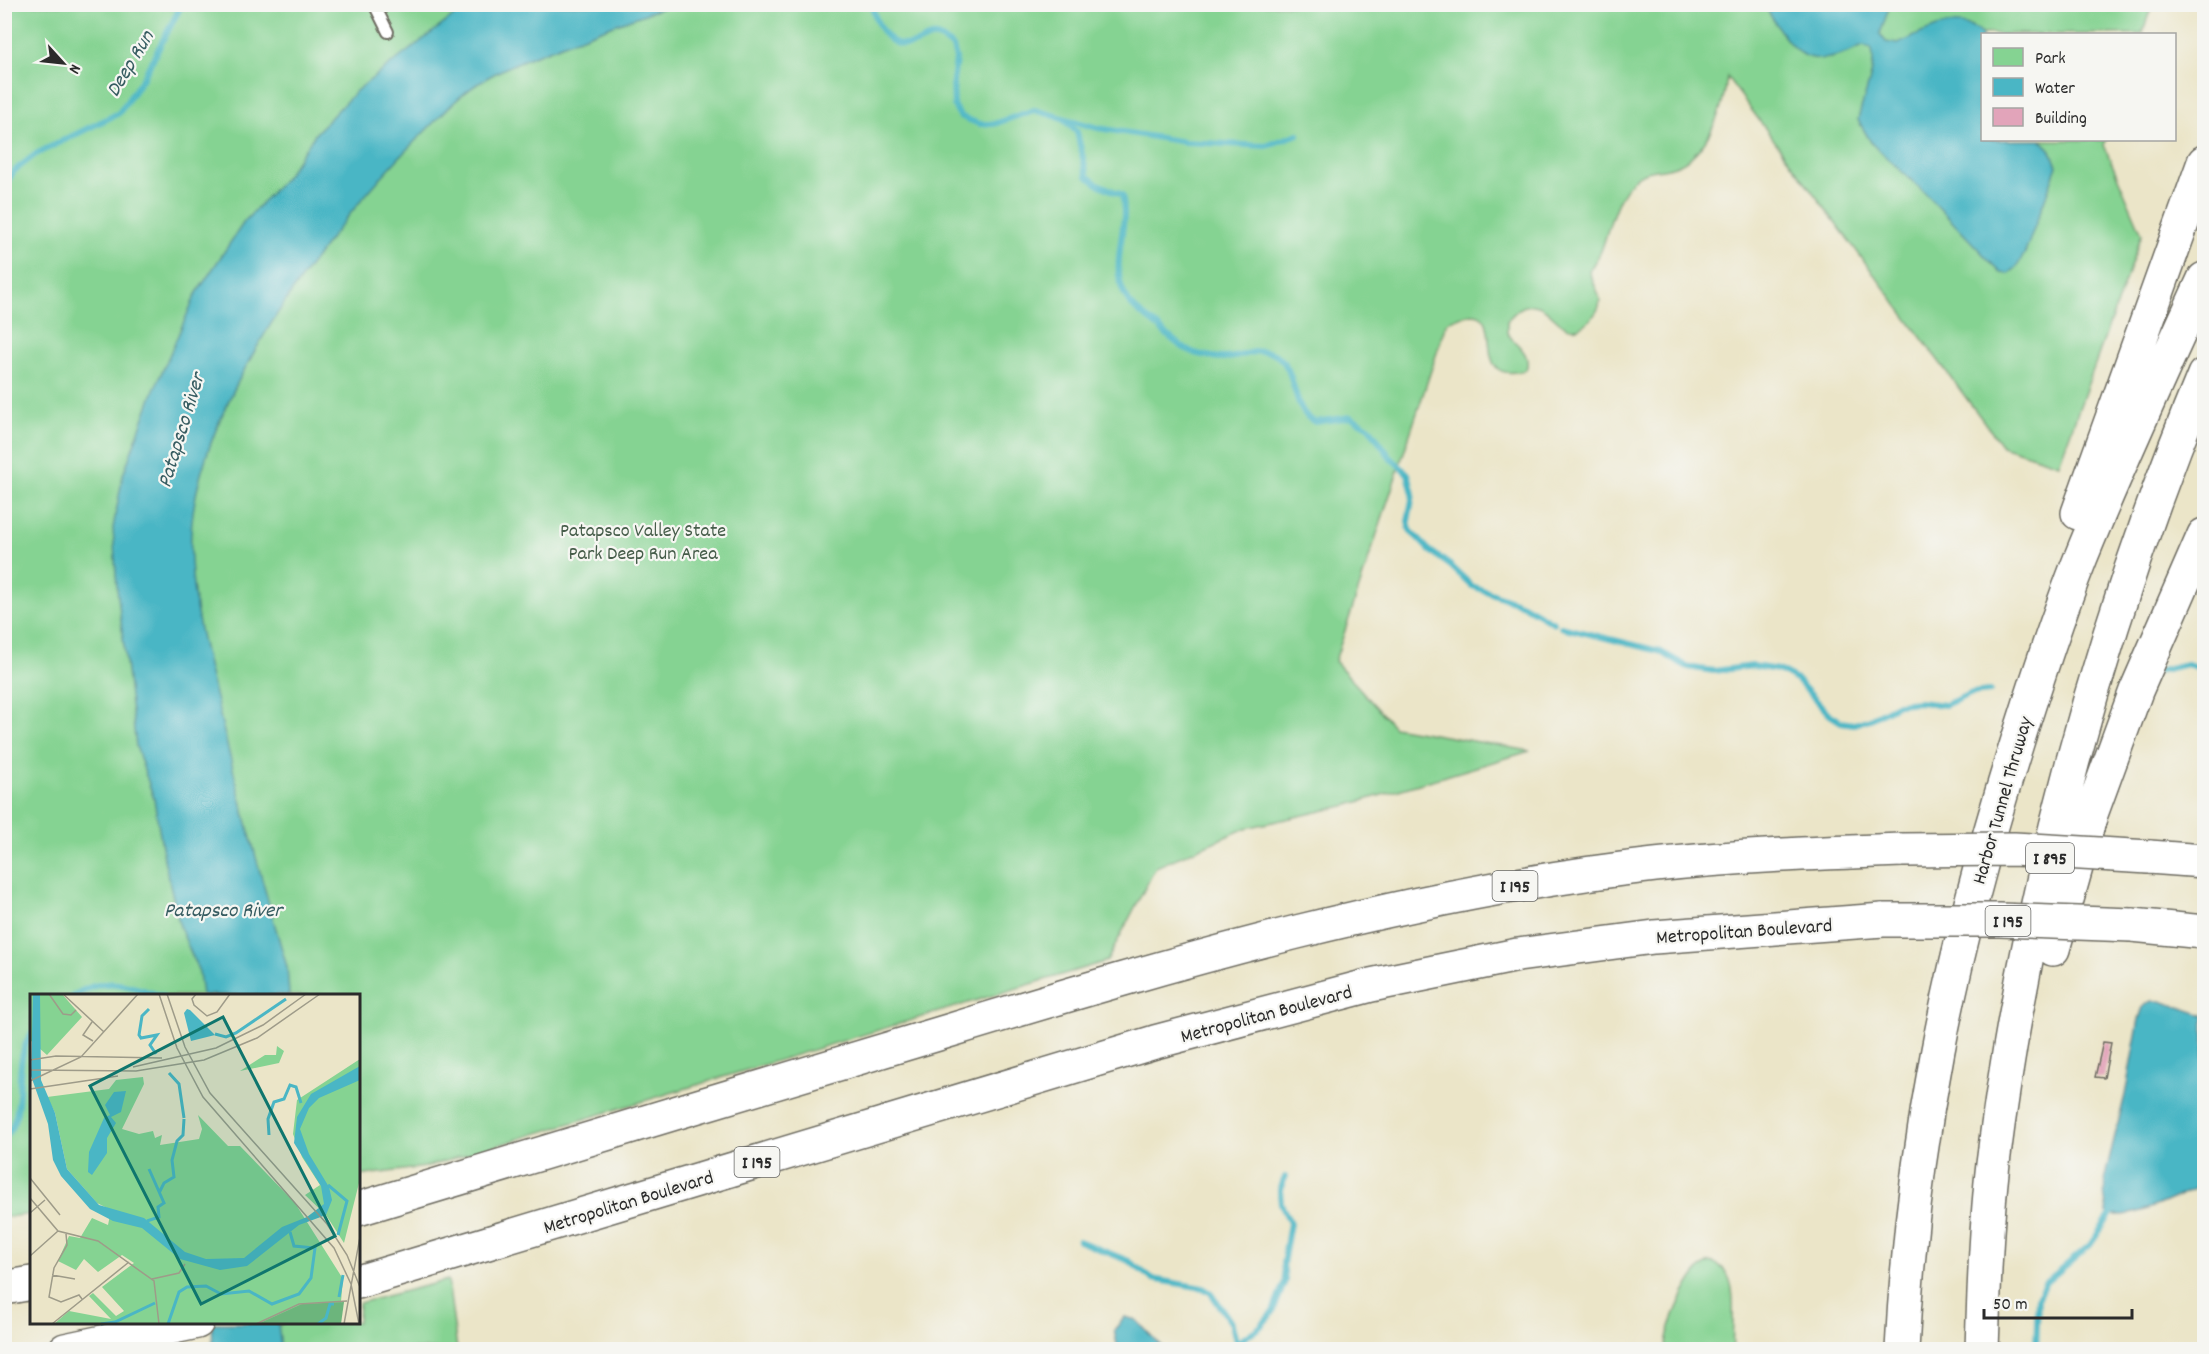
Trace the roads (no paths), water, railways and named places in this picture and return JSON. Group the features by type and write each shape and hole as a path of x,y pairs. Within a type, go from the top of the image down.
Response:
{"highway":[{"path":"2054,630 2065,552 2205,162"},
{"name":"Harbor Tunnel Thruway","path":"1902,1350 1919,1155 1941,1024 1994,819 2054,630 2107,495 2205,279"},
{"name":"I 895","path":"1982,1350 1984,1286 1993,1165 2010,1045 2058,820 2116,619 2176,444 2205,375"},
{"path":"1984,1286 2018,1126 2043,984 2091,814 2136,692 2205,534"},
{"name":"I 195","path":"360,1208 1136,975 1359,917 1518,885 1653,865 1770,855 1902,850 2014,849 2205,861"},
{"name":"Metropolitan Boulevard","path":"360,1281 1155,1042 1371,985 1518,955 1654,937 1883,920 2000,920 2132,925 2205,932"},
{"path":"4,1288 30,1283"},
{"path":"65,1350 192,1324"}],"lane":[{"path":"374,4 388,32"}],"water":[{"name":"Patapsco River","path":"468,5 672,5 604,28 512,65 482,81 457,100 383,175 309,267 274,319 243,373 217,427 199,481 191,532 192,577 208,667 243,807 287,967 289,994 202,994 199,972 180,927 164,859 154,799 136,746 117,588 113,528 123,475 152,395 196,294 244,222 285,178 316,133 356,91"},
{"path":"1764,5 1890,5 1880,34 1886,42 1898,44 1930,30 1952,24 1963,24 1981,34 1981,141 2042,141 2050,149 2057,166 2025,253 2016,268 2008,274 2001,273 1923,191 1872,144 1858,120 1873,63 1871,48 1863,46 1827,58 1814,58 1793,47"},
{"path":"2151,1001 2161,1001 2204,1015 2204,1185 2141,1211 2116,1215 2107,1212 2104,1193 2106,1172 2125,1095 2139,1019 2143,1007"},
{"path":"1125,1317 1136,1320 1164,1349 1118,1349 1114,1330"},
{"path":"212,1324 278,1324 281,1349 213,1349"}],"waterway":[{"name":"Deep Run","path":"4,186 14,171 36,154 119,113 143,78 182,4"},
{"path":"872,4 882,31 892,41 906,45 938,37 953,47 956,59 953,81 954,106 960,116 979,124 994,124 1034,110 1098,128 1185,142 1266,146 1298,134"},
{"path":"1063,119 1077,132 1087,176 1096,183 1122,195 1124,222 1119,276 1122,289 1132,306 1187,350 1211,357 1225,358 1262,351 1274,354 1282,360 1301,408 1307,416 1315,422 1351,417 1369,427 1390,457 1408,474 1413,494 1408,521 1410,530 1429,550 1451,566 1472,586 1523,605 1554,623"},
{"path":"1561,627 1659,651 1688,667 1714,671 1753,666 1778,670 1797,680 1830,715 1841,722 1854,724 1870,719 1898,704 1919,702 1945,705 1972,693 1990,691"},
{"path":"2157,671 2187,664 2204,669"},
{"name":"Deep Run","path":"76,994 97,985 107,984 128,986 155,994"},
{"name":"Deep Run","path":"4,1138 12,1127 16,1114 22,1058 30,1037"},
{"path":"1238,1342 1260,1327 1273,1312 1285,1281 1283,1264 1290,1223 1281,1204 1280,1190 1285,1177"},
{"path":"2036,1350 2038,1297 2045,1283 2090,1245 2111,1214"},
{"path":"1079,1241 1129,1261 1152,1279 1203,1288 1211,1293 1232,1324 1238,1350"}],"park label":[{"name":"Patapsco Valley State Park Deep Run Area","path":"643,540"}]}
